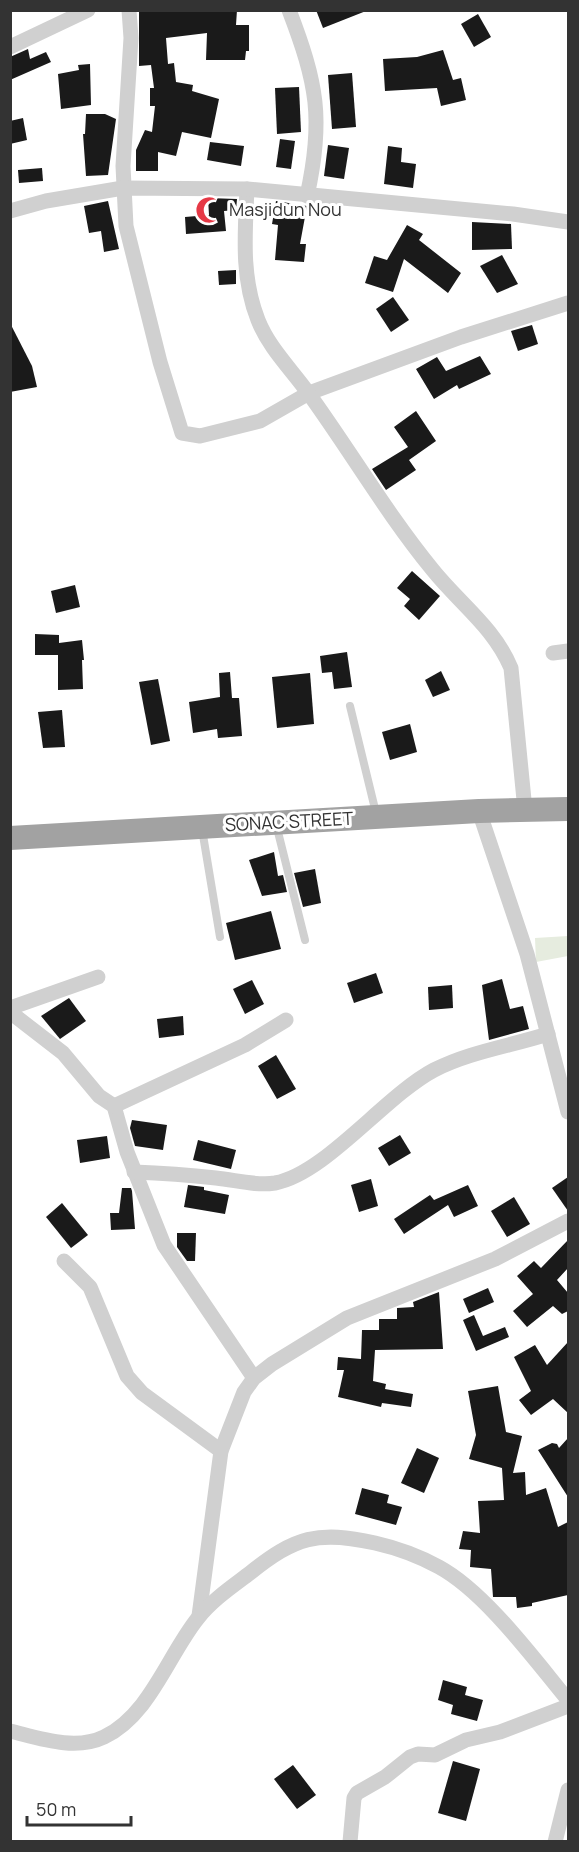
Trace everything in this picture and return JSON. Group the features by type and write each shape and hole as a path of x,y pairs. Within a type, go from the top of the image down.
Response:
{"highway":[{"name":"SONAC STREET","path":"10,838 479,811 568,809"}],"street":[{"path":"10,47 88,10"},
{"path":"129,10 131,38 123,188 128,236 160,362 182,433 200,436 260,421 309,393 461,337 568,303"},
{"path":"289,10 308,60 315,91 317,139 307,196"},
{"path":"10,211 46,201 123,188 247,189 513,214 568,222"},
{"path":"247,189 244,269 258,320 276,353 309,393 391,517 446,586 489,628 511,668 525,810"},
{"path":"479,811 527,954 568,1112"},
{"path":"10,1010 98,977"},
{"path":"10,1010 63,1053 99,1096 114,1106 134,1172 164,1245 254,1378"},
{"path":"114,1106 245,1045 286,1020"},
{"path":"134,1172 219,1178 251,1184 286,1180 308,1169 401,1092 434,1070 463,1058 548,1034"},
{"path":"200,1616 221,1450 244,1392 254,1378 272,1364 347,1318 495,1258 568,1221"},
{"path":"64,1261 90,1287 127,1376 142,1393 221,1450"},
{"path":"10,1731 65,1742 81,1743 103,1738 122,1725 141,1704 200,1616 279,1550 306,1539 358,1539 398,1548 441,1567 481,1600 568,1700"},
{"path":"350,1842 354,1798 357,1792 385,1777 410,1757 418,1754 435,1755 466,1740 500,1732 568,1706"},
{"path":"555,1842 568,1790"}],"lane":[{"path":"350,706 377,817"},
{"path":"276,823 305,940"},
{"path":"202,827 220,937"}],"shaded area":[{"path":"568,936 568,956 536,962 535,938"}],"building":[{"path":"139,10 237,10 236,25 249,25 249,51 246,51 245,60 206,60 207,33 166,38 168,64 174,63 176,82 193,85 192,91 219,99 211,138 182,132 176,156 158,152 158,171 136,171 136,150 145,130 152,132 155,106 150,106 150,88 154,88 151,65 139,66"},
{"path":"316,10 366,10 366,11 323,28"},
{"path":"478,14 491,37 474,47 461,24"},
{"path":"28,49 30,59 46,52 51,62 10,80 10,57"},
{"path":"443,50 453,80 461,78 466,100 441,106 437,88 385,91 383,59 417,57"},
{"path":"90,64 91,105 61,109 58,74 79,70 78,65"},
{"path":"352,73 356,127 332,129 328,75"},
{"path":"299,87 301,132 277,134 275,88"},
{"path":"86,114 105,114 116,119 108,175 86,176 83,134 85,134"},
{"path":"23,118 27,140 10,144 10,121"},
{"path":"280,139 295,141 291,169 276,167"},
{"path":"210,142 244,146 241,166 207,160"},
{"path":"328,145 349,148 344,179 324,176"},
{"path":"388,146 402,148 401,162 416,164 413,188 384,184"},
{"path":"42,168 43,181 19,183 18,170"},
{"path":"208,198 237,199 236,210 224,211 226,231 186,234 185,217 209,215"},
{"path":"108,201 119,249 104,252 101,231 89,233 84,206"},
{"path":"276,201 307,206 300,244 306,244 304,262 275,260 278,225 272,224"},
{"path":"472,222 511,224 512,249 472,250"},
{"path":"407,225 423,234 419,240 461,273 448,293 404,259 393,292 365,283 374,256 387,260"},
{"path":"502,255 518,284 497,293 480,266"},
{"path":"236,270 236,284 219,285 218,271"},
{"path":"393,297 409,320 391,332 376,309"},
{"path":"10,323 32,366 37,387 10,392"},
{"path":"532,325 538,344 518,351 511,331"},
{"path":"480,356 491,374 459,389 457,385 434,399 416,369 437,357 446,371"},
{"path":"416,411 436,441 409,460 416,470 386,490 372,469 408,447 394,427"},
{"path":"412,571 440,596 419,620 404,606 410,599 397,588"},
{"path":"75,585 80,607 56,613 51,591"},
{"path":"35,634 59,635 59,643 82,640 83,689 58,690 58,655 35,655"},
{"path":"347,652 352,687 334,689 332,672 322,673 320,656"},
{"path":"441,671 450,690 433,697 425,680"},
{"path":"230,672 232,698 239,698 242,736 218,738 217,729 193,733 189,702 220,697 219,673"},
{"path":"310,673 314,724 277,728 272,677"},
{"path":"158,679 170,741 151,745 139,682"},
{"path":"62,710 65,747 43,748 38,712"},
{"path":"410,724 417,752 390,760 382,732"},
{"path":"274,852 278,876 283,875 287,892 262,896 249,860"},
{"path":"315,869 321,903 303,907 294,873"},
{"path":"271,911 281,949 235,960 226,923"},
{"path":"376,973 383,993 354,1003 347,983"},
{"path":"502,979 510,1009 523,1006 529,1029 489,1040 482,985"},
{"path":"252,980 264,1004 245,1014 233,989"},
{"path":"452,985 453,1008 429,1010 428,987"},
{"path":"69,998 86,1021 60,1039 41,1016"},
{"path":"183,1016 184,1035 159,1038 157,1019"},
{"path":"276,1055 296,1089 277,1099 258,1066"},
{"path":"132,1120 167,1125 163,1150 135,1146 130,1128"},
{"path":"400,1135 411,1153 389,1166 378,1148"},
{"path":"107,1136 110,1158 80,1163 77,1140"},
{"path":"198,1140 236,1150 231,1169 193,1160"},
{"path":"568,1177 568,1211 552,1188"},
{"path":"371,1179 378,1206 359,1212 351,1185"},
{"path":"188,1185 204,1187 204,1190 229,1195 225,1214 184,1207"},
{"path":"468,1185 478,1206 454,1217 448,1205 404,1234 394,1219 430,1195 434,1200"},
{"path":"122,1188 131,1188 132,1191 135,1229 111,1230 110,1213 119,1213"},
{"path":"514,1197 530,1224 507,1237 491,1211"},
{"path":"62,1203 88,1235 71,1248 46,1217"},
{"path":"177,1233 196,1233 195,1261 187,1261 177,1247"},
{"path":"568,1240 568,1268 557,1280 568,1293 568,1311 562,1314 553,1306 527,1327 513,1311 533,1294 517,1276 534,1261 541,1268"},
{"path":"488,1288 494,1302 469,1313 463,1299"},
{"path":"439,1292 443,1349 375,1350 373,1381 386,1384 385,1389 413,1394 411,1407 382,1403 381,1407 338,1397 344,1370 337,1370 338,1357 361,1359 362,1330 379,1330 379,1319 397,1319 397,1308 414,1307 413,1302"},
{"path":"474,1315 483,1336 505,1327 509,1337 476,1351 463,1320"},
{"path":"568,1342 568,1413 553,1399 531,1415 519,1400 531,1391 514,1357 535,1345 547,1365"},
{"path":"498,1386 506,1432 522,1436 513,1473 525,1472 526,1495 546,1488 558,1527 568,1522 568,1595 517,1608 516,1597 493,1597 491,1569 470,1567 471,1550 459,1549 463,1531 480,1533 478,1501 504,1500 502,1468 469,1459 476,1435 468,1391"},
{"path":"568,1438 568,1497 538,1450 552,1443 557,1444 559,1448"},
{"path":"417,1448 439,1458 424,1493 401,1483"},
{"path":"362,1488 389,1495 387,1503 402,1507 396,1525 355,1514"},
{"path":"443,1680 467,1687 465,1695 483,1700 477,1721 451,1714 453,1705 438,1700"},
{"path":"453,1761 480,1769 466,1821 438,1813"},
{"path":"293,1765 316,1795 297,1809 274,1779"}],"place":[{"name":"Masjidun Nou","path":"209,210"}]}
